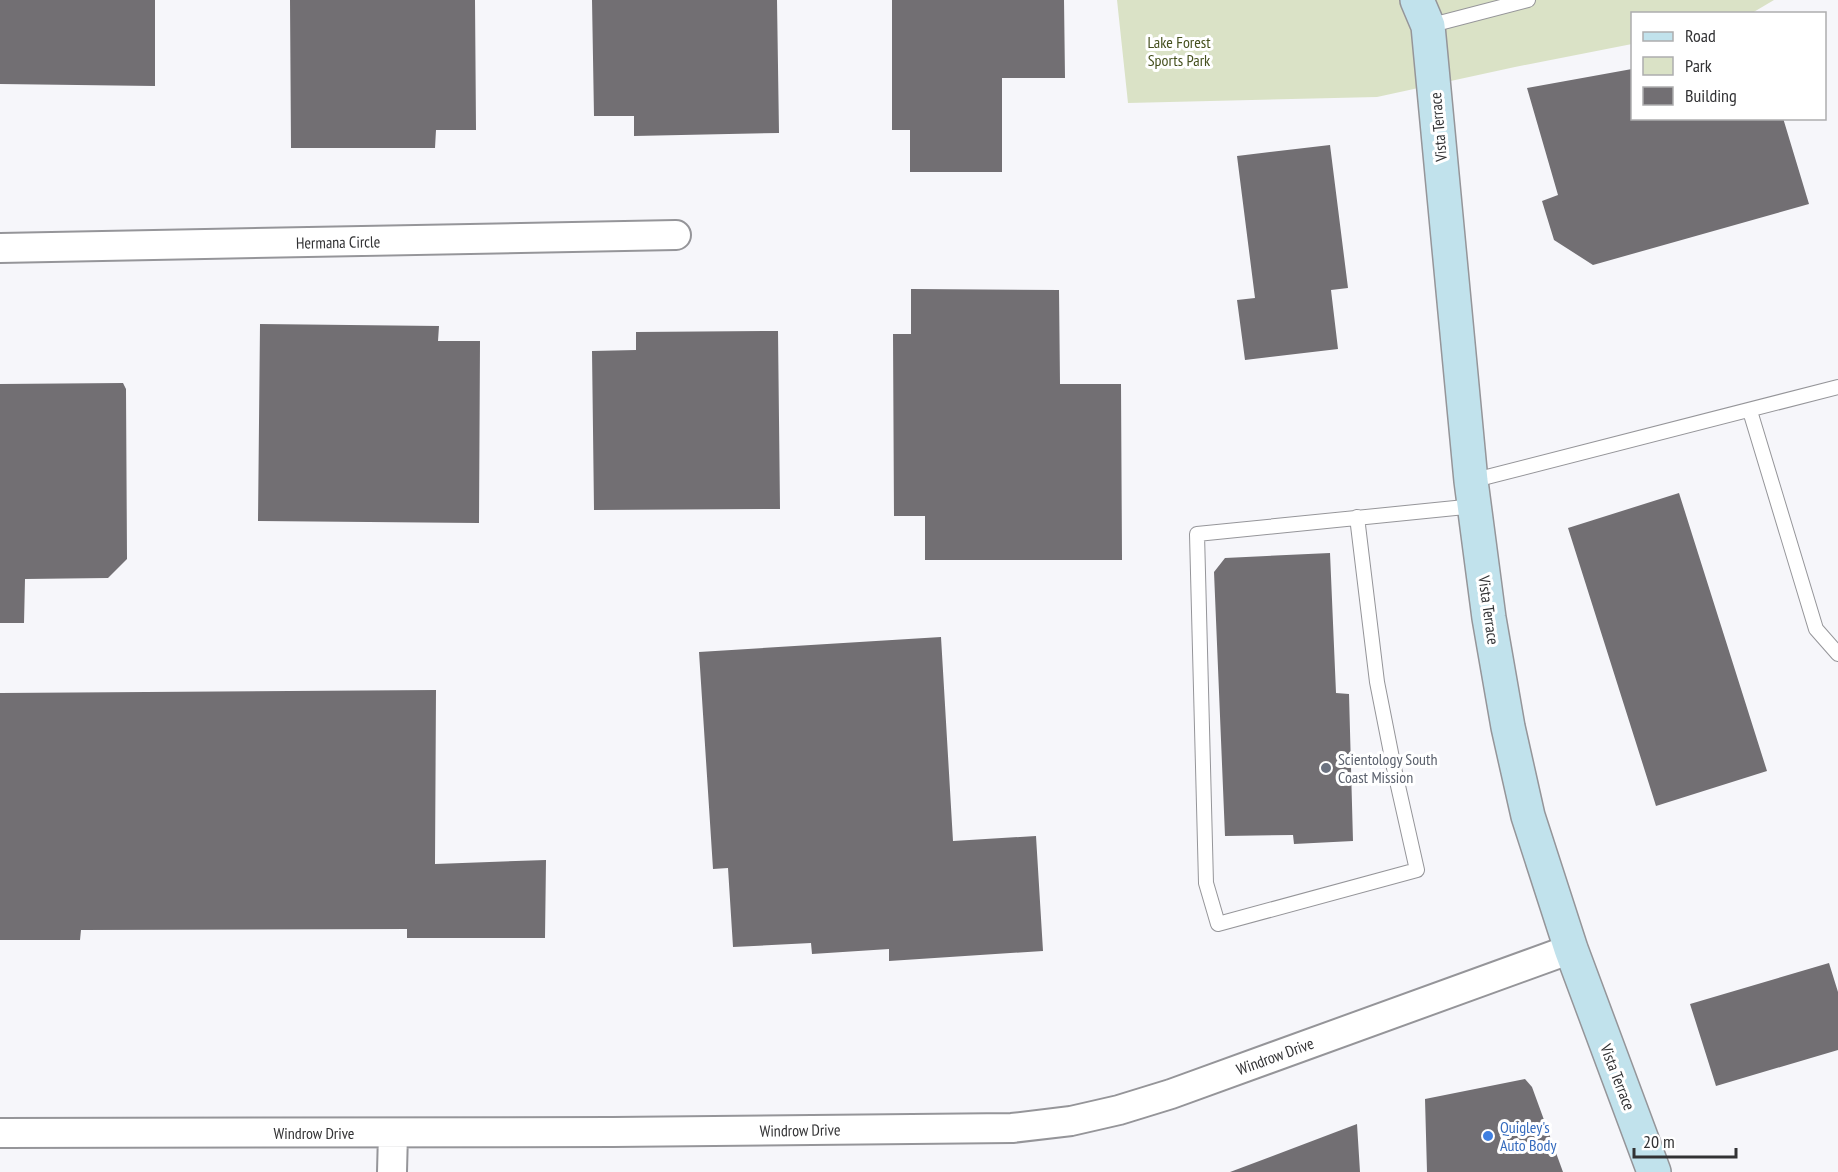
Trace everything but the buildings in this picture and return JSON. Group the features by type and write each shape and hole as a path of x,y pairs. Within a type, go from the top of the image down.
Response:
{"street":[{"name":"Vista Terrace","path":"1423,13 1473,493 1489,618 1511,738 1528,816 1570,949 1654,1172"},
{"name":"Hermana Circle","path":"0,248 676,235"},
{"name":"Windrow Drive","path":"0,1133 393,1133 1012,1128 1071,1121 1119,1110 1171,1094 1570,949"},
{"path":"392,1172 393,1133"}],"lane":[{"path":"1423,13 1528,0"},
{"path":"1357,518 1377,682 1417,870 1218,924 1206,883 1197,534 1357,518 1473,493 1838,387"},
{"path":"1750,411 1816,629 1838,654"}],"green space":[{"name":"Lake Forest Sports Park","path":"1117,0 1774,0 1754,12 1631,12 1631,44 1377,97 1128,103"}],"place":[{"name":"Scientology South Coast Mission","path":"1326,768"},
{"name":"Quigley's Auto Body","path":"1488,1136"}]}
